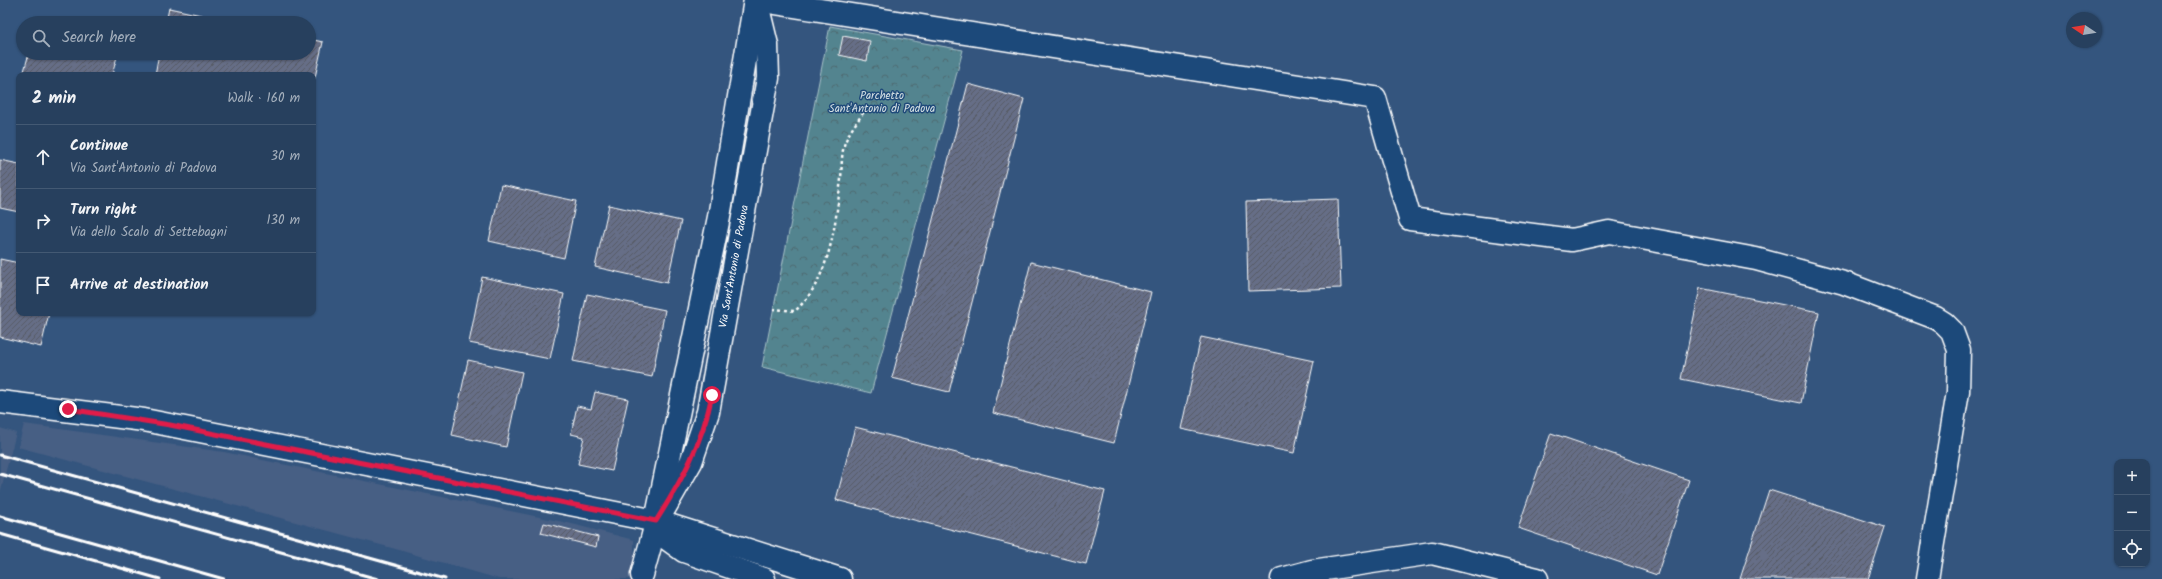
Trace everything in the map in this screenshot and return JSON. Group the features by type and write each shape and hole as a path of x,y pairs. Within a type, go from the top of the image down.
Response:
{"street":[{"name":"Via Sant'Antonio di Padova","path":"642,575 656,521 719,217 756,0"},
{"name":"Via Sant'Antonio di Padova","path":"656,521 691,462 704,429 712,395 768,78 767,45 756,0"},
{"path":"756,0 1375,98 1410,219 1572,240 1609,232 1756,259 1844,283 1936,318 1952,331 1957,342 1959,359 1958,392 1928,579"},
{"path":"0,402 93,412 150,421 656,521 840,579"},
{"path":"656,521 666,538 684,552 764,579"},
{"path":"1282,579 1312,571 1432,552 1537,579"}],"path":[{"path":"773,309 795,311 807,300 815,286 826,261 833,236 845,140 866,109"}],"shaded area":[{"path":"24,424 224,452 568,523 634,540 634,570 631,579 499,579 392,548 18,447"},
{"path":"0,428 16,433 0,493"}],"green space":[{"name":"Parchetto Sant'Antonio di Padova","path":"830,26 963,50 871,393 762,367"}],"building":[{"path":"169,8 206,16 167,16"},
{"path":"843,36 870,41 867,61 839,55"},
{"path":"316,40 323,42 316,73 156,72 158,60 316,60"},
{"path":"27,60 116,60 113,72 24,72"},
{"path":"968,84 1024,99 949,392 892,378"},
{"path":"0,160 16,163 16,211 0,208"},
{"path":"501,185 576,201 564,258 489,241"},
{"path":"1338,199 1341,288 1248,291 1246,202"},
{"path":"609,205 681,221 667,283 595,267"},
{"path":"0,259 16,262 16,316 48,316 41,347 0,337"},
{"path":"1031,262 1151,292 1114,443 993,413"},
{"path":"482,277 564,294 550,359 469,343"},
{"path":"1700,288 1819,312 1801,403 1681,379"},
{"path":"587,294 665,310 652,377 573,361"},
{"path":"1201,337 1314,361 1294,453 1181,429"},
{"path":"468,360 522,372 506,447 452,435"},
{"path":"595,392 628,399 612,471 578,464 584,437 571,434 577,406 591,409"},
{"path":"855,427 1105,491 1086,564 836,500"},
{"path":"1551,433 1689,480 1657,575 1518,528"},
{"path":"1769,490 1885,527 1868,579 1740,579"},
{"path":"544,523 598,537 596,547 541,533"}],"railway":[{"path":"0,455 445,579"},
{"path":"0,474 378,579"},
{"path":"0,516 224,579"},
{"path":"0,534 160,579"}],"route":[{"path":"68,409 144,420 656,521 683,478 691,462 704,429 712,395"}]}
